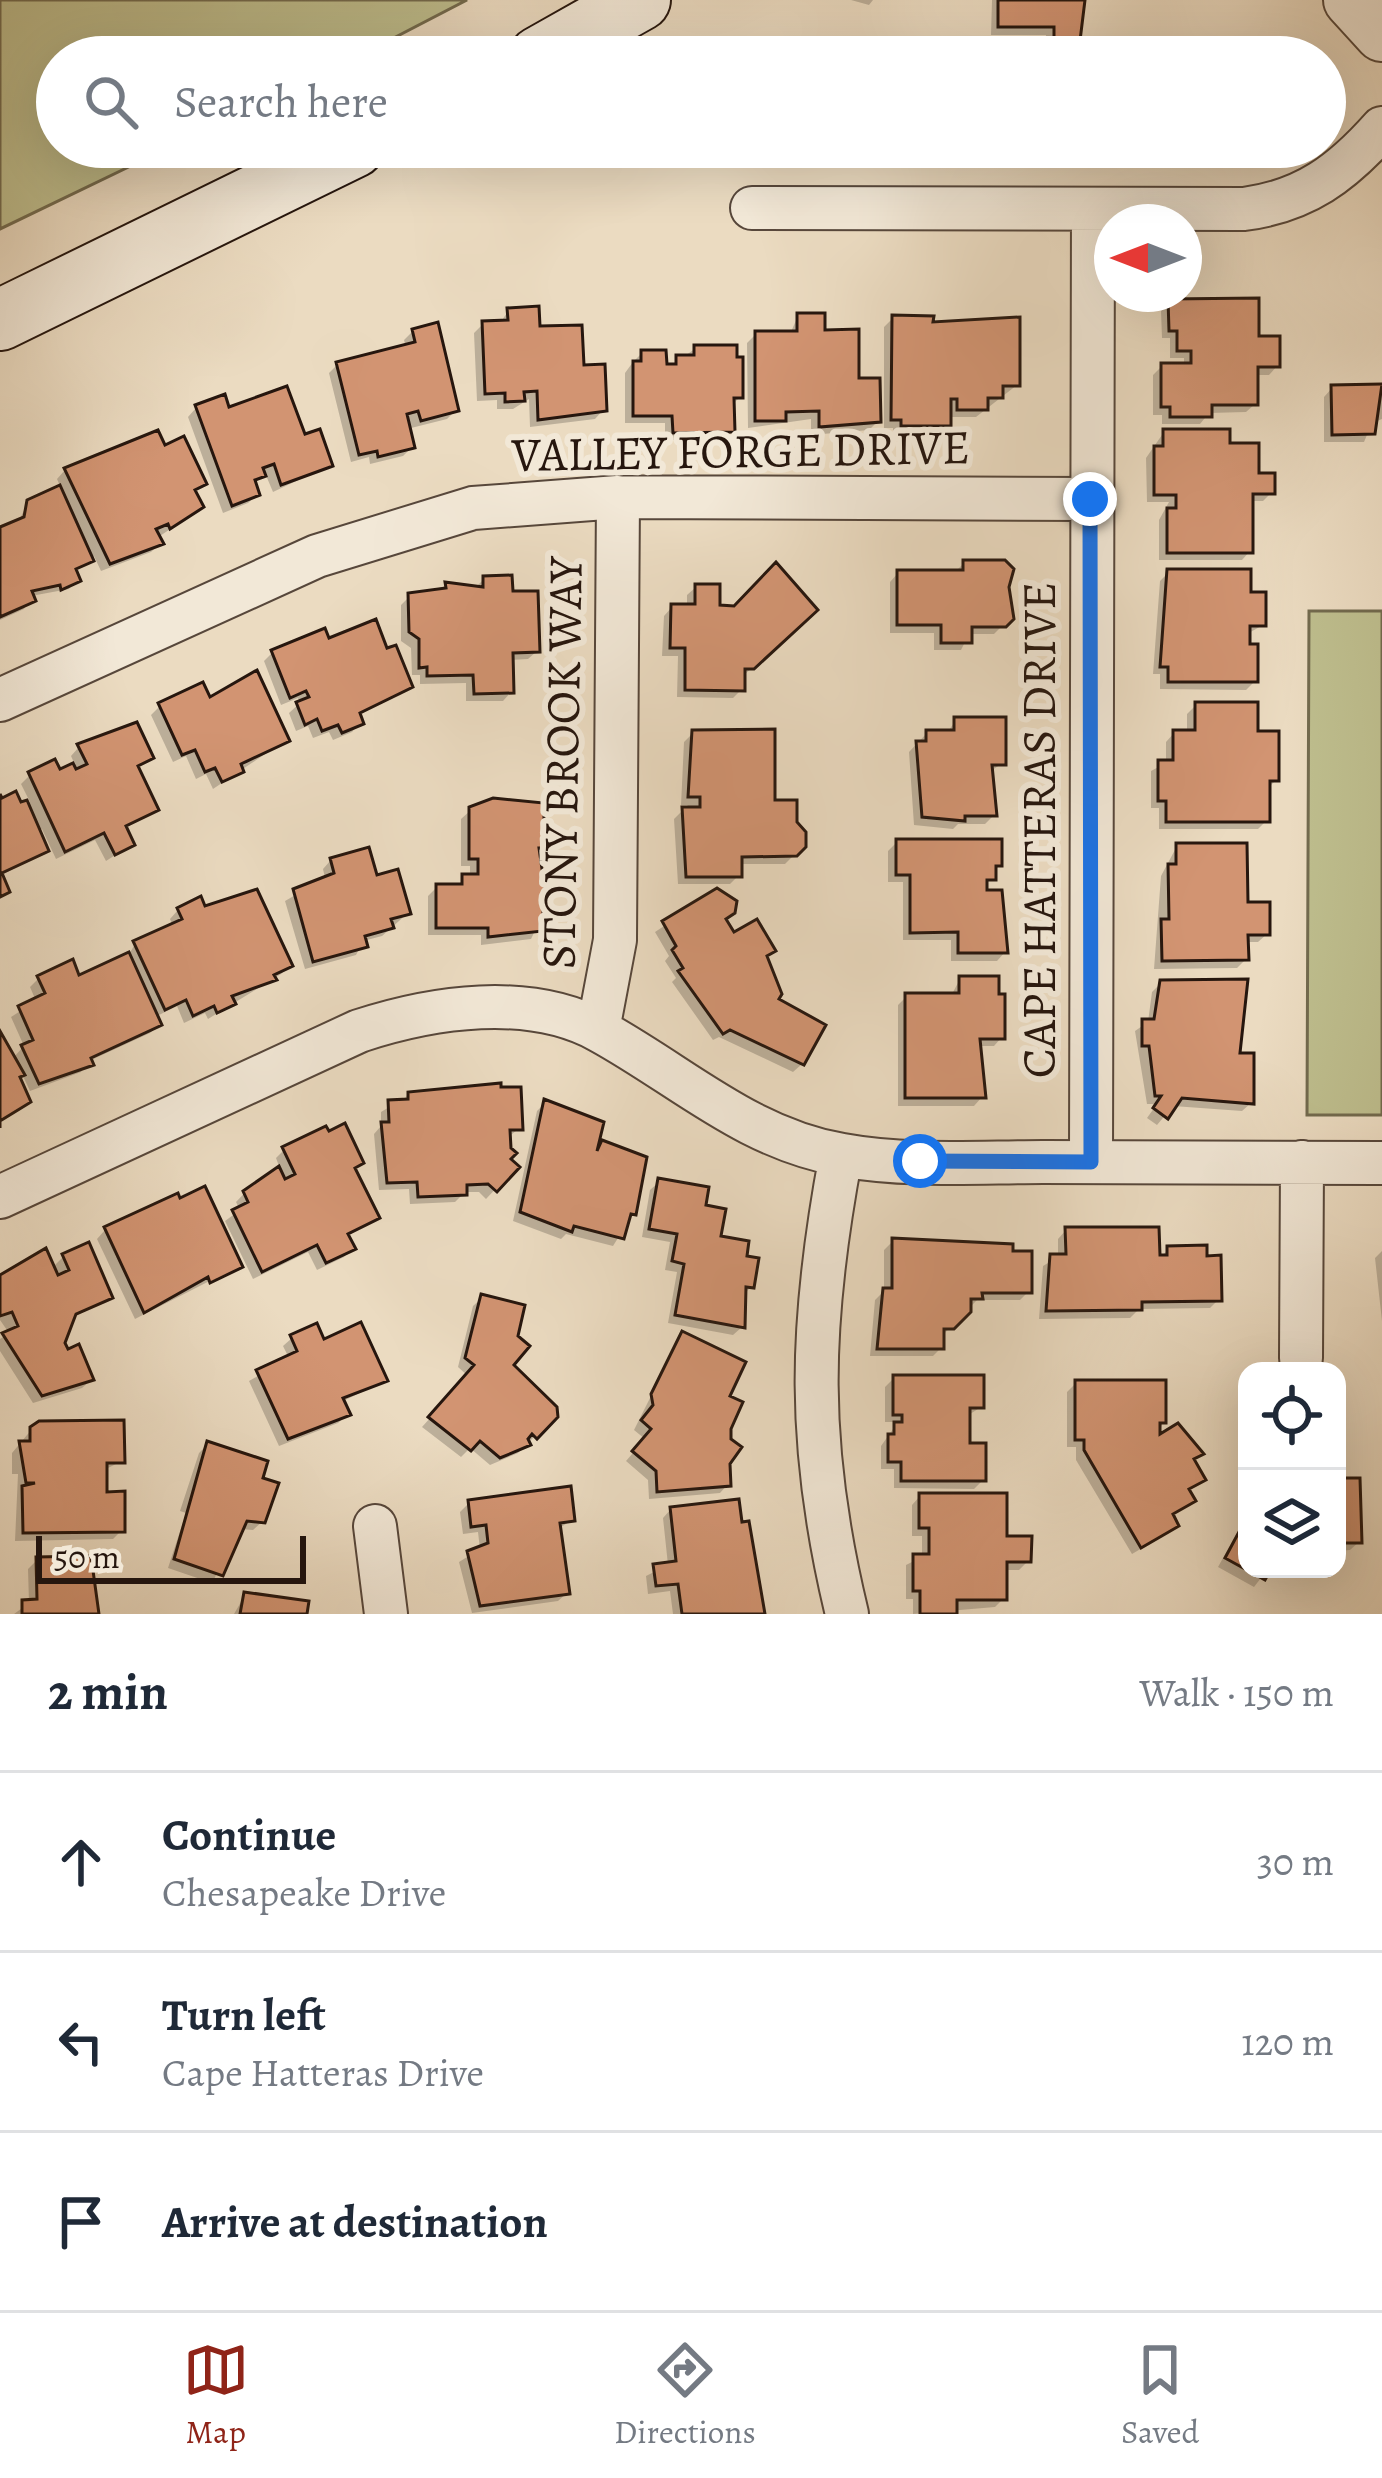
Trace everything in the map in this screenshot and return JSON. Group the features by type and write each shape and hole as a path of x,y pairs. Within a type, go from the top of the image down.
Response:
{"main road":[{"path":"576,36 640,0"},
{"path":"0,320 311,168"}],"street":[{"path":"1351,0 1382,34"},
{"path":"1346,167 1382,128"},
{"path":"752,208 1244,209 1283,203 1345,168"},
{"name":"CAPE HATTERAS DRIVE","path":"1091,1162 1093,211"},
{"name":"STONY BROOK WAY","path":"598,1030 616,940 618,497"},
{"name":"VALLEY FORGE DRIVE","path":"0,700 316,556 382,532 520,500 1090,499"},
{"path":"0,1196 320,1047 399,1018 447,1010 525,1011 598,1030 723,1112 757,1129 842,1155 1382,1163"},
{"path":"842,1155 817,1298 814,1411 826,1530 847,1614"},
{"path":"1301,1358 1302,1162"},
{"path":"375,1526 386,1614"}],"green space":[{"path":"0,0 467,0 398,36 36,36 36,168 126,168 0,229"},
{"path":"1309,611 1382,611 1382,1115 1307,1115"}],"building":[{"path":"998,0 1085,0 1081,36 1054,36 1054,27 998,27"},
{"path":"1259,298 1259,336 1280,336 1280,367 1258,367 1258,405 1212,405 1212,417 1170,417 1170,407 1161,407 1161,363 1191,363 1191,351 1177,351 1177,331 1169,331 1168,312 1202,312 1202,299"},
{"path":"539,306 540,326 582,325 584,365 605,364 607,411 538,420 537,391 524,392 525,401 505,402 505,393 485,394 482,321 508,320 507,308"},
{"path":"797,313 825,313 825,330 859,329 859,378 880,378 881,422 819,427 819,411 786,412 786,421 755,421 755,331 797,331"},
{"path":"892,315 934,316 933,322 1020,317 1020,386 1003,386 1003,398 988,398 988,410 957,410 957,399 951,399 951,426 901,426 901,420 891,420"},
{"path":"438,322 459,411 421,421 418,411 407,414 415,448 378,457 377,451 359,455 336,362 415,342 412,329"},
{"path":"694,345 737,345 737,357 743,357 743,398 734,398 735,432 673,433 672,416 633,416 633,361 641,361 641,350 666,350 667,364 676,364 676,355 694,355"},
{"path":"1382,384 1375,434 1332,435 1331,385"},
{"path":"287,386 305,434 320,429 333,466 281,485 274,464 263,468 266,476 255,480 260,495 232,506 195,405 225,394 229,407"},
{"path":"1163,429 1230,429 1230,443 1259,443 1259,473 1275,473 1275,494 1253,494 1253,553 1167,553 1167,508 1176,508 1176,495 1154,495 1154,446 1163,446"},
{"path":"158,430 165,445 184,436 207,484 195,490 204,507 170,529 168,524 156,529 164,544 110,564 64,468"},
{"path":"60,485 94,561 76,569 81,581 61,590 60,585 32,591 36,601 0,617 0,527 24,517 27,500"},
{"path":"963,560 1005,560 1014,569 1009,587 1014,619 1006,627 972,627 972,643 941,643 941,625 897,625 897,570 963,570"},
{"path":"776,562 818,610 754,669 745,669 745,691 685,690 685,648 670,648 671,604 695,604 695,584 720,584 720,605 734,606"},
{"path":"1167,569 1251,569 1251,592 1266,592 1266,626 1250,626 1250,644 1258,644 1258,682 1168,682 1168,667 1160,667"},
{"path":"512,575 513,591 538,591 540,652 513,653 514,693 474,694 473,675 427,676 427,667 419,668 419,639 409,632 408,593 446,588 445,582 483,587 483,576"},
{"path":"376,619 387,648 396,645 413,687 360,713 364,724 342,733 338,725 322,731 317,719 305,725 296,702 309,697 306,691 290,698 271,650 325,628 329,638"},
{"path":"257,670 290,741 241,764 244,772 222,782 215,768 205,772 195,750 182,755 158,703 203,682 210,697"},
{"path":"1195,702 1258,702 1258,731 1279,731 1279,781 1270,781 1270,822 1166,822 1166,801 1158,801 1158,760 1173,760 1173,730 1195,730"},
{"path":"954,717 1006,717 1006,765 992,765 997,816 965,816 965,821 922,817 916,741 926,741 926,730 954,730"},
{"path":"137,722 154,758 138,766 159,810 126,826 135,845 115,855 104,833 65,852 28,772 55,759 60,769 87,764 77,744"},
{"path":"775,729 775,800 797,800 797,822 806,832 806,847 797,856 742,857 742,877 686,877 682,807 700,807 700,797 688,797 692,730"},
{"path":"16,791 21,802 27,800 49,851 2,873 10,892 0,897 0,794 2,798"},
{"path":"493,798 544,803 544,848 539,848 548,911 543,911 543,931 488,937 488,928 436,928 436,884 462,884 462,874 478,874 478,859 469,859 469,807"},
{"path":"896,839 1002,839 1002,866 996,866 996,880 987,880 987,890 1002,890 1008,953 958,953 958,932 910,933 910,875 896,875"},
{"path":"1176,843 1247,843 1248,902 1270,902 1270,935 1248,935 1249,960 1162,961 1161,919 1169,919 1168,864 1176,864"},
{"path":"369,847 377,875 398,869 411,914 391,919 394,928 365,936 368,947 313,962 293,889 334,873 330,858"},
{"path":"717,888 737,901 735,913 726,919 734,932 757,919 776,951 767,956 782,994 779,999 826,1025 804,1065 730,1030 723,1034 678,971 683,968 672,950 676,946 662,921"},
{"path":"257,889 293,966 274,975 277,980 232,996 236,1004 217,1013 214,1006 193,1016 186,1000 165,1010 133,941 182,919 177,908 201,896 205,906"},
{"path":"129,952 162,1025 91,1058 94,1065 39,1084 21,1045 33,1040 18,1006 45,993 37,976 73,959 79,975"},
{"path":"959,976 999,976 999,994 1005,994 1005,1039 980,1039 986,1098 905,1098 905,993 959,993"},
{"path":"1248,979 1240,1053 1254,1053 1254,1104 1182,1098 1168,1119 1153,1108 1161,1096 1155,1096 1149,1046 1142,1046 1142,1019 1154,1019 1160,980"},
{"path":"0,1031 25,1075 20,1077 31,1102 0,1121"},
{"path":"501,1083 501,1087 521,1087 523,1130 510,1130 511,1148 517,1153 511,1159 520,1167 497,1192 488,1184 467,1185 467,1195 418,1197 417,1182 387,1183 381,1122 389,1122 388,1100 408,1099 408,1092"},
{"path":"544,1099 604,1122 597,1151 602,1140 647,1157 636,1215 631,1214 624,1239 574,1226 572,1232 520,1212"},
{"path":"345,1123 364,1163 355,1168 380,1218 348,1234 356,1249 326,1263 317,1245 262,1272 232,1210 248,1202 243,1191 279,1166 285,1179 295,1174 282,1147 326,1126 329,1131"},
{"path":"658,1178 709,1187 706,1205 726,1209 721,1236 749,1241 747,1256 759,1258 754,1288 746,1287 745,1328 675,1315 684,1264 672,1261 677,1234 649,1229"},
{"path":"205,1186 243,1267 210,1283 208,1277 144,1313 104,1227 178,1193 180,1198"},
{"path":"1065,1227 1159,1227 1160,1255 1167,1255 1167,1246 1207,1245 1207,1256 1221,1255 1222,1301 1142,1302 1142,1310 1046,1311 1050,1254 1066,1254"},
{"path":"892,1238 1013,1244 1013,1251 1032,1251 1032,1293 982,1293 983,1299 971,1299 971,1312 954,1329 944,1329 944,1349 877,1349 883,1288 892,1288"},
{"path":"89,1242 113,1298 76,1314 65,1343 68,1349 79,1344 94,1380 42,1396 2,1333 18,1326 12,1312 0,1316 0,1275 46,1248 58,1275 69,1270 62,1254"},
{"path":"481,1294 525,1305 518,1336 530,1346 514,1365 557,1407 558,1417 537,1439 532,1434 531,1445 500,1458 480,1441 471,1451 428,1417 474,1365 465,1358"},
{"path":"361,1322 388,1381 343,1398 351,1415 288,1439 256,1370 297,1351 290,1335 317,1323 324,1339"},
{"path":"682,1331 746,1362 730,1396 743,1402 731,1429 731,1439 742,1447 730,1464 731,1486 657,1492 656,1471 632,1451 651,1429 641,1420 653,1405 651,1394"},
{"path":"893,1375 984,1375 984,1408 970,1408 970,1443 986,1443 986,1481 901,1481 901,1462 888,1462 888,1434 894,1434 894,1422 902,1422 902,1415 893,1415"},
{"path":"1075,1380 1166,1380 1166,1423 1160,1423 1160,1434 1178,1423 1204,1454 1194,1459 1206,1480 1189,1489 1196,1501 1173,1514 1179,1526 1141,1548 1084,1450 1084,1440 1075,1440"},
{"path":"124,1420 125,1463 107,1463 107,1492 125,1491 125,1532 23,1533 22,1486 35,1483 26,1483 19,1441 30,1441 30,1427 39,1421"},
{"path":"207,1441 268,1461 263,1478 279,1483 265,1523 247,1521 223,1576 174,1559"},
{"path":"1346,1478 1360,1478 1362,1543 1346,1543"},
{"path":"571,1486 575,1521 560,1523 570,1594 480,1606 467,1551 488,1543 486,1525 471,1527 468,1500"},
{"path":"919,1493 1007,1493 1007,1536 1032,1536 1031,1562 1007,1562 1007,1600 957,1600 957,1614 920,1614 920,1591 913,1591 913,1554 929,1554 929,1528 919,1528"},
{"path":"739,1499 742,1522 749,1521 765,1614 682,1614 678,1584 656,1586 653,1564 676,1561 670,1507"},
{"path":"1238,1534 1238,1565 1225,1558"},
{"path":"91,1556 99,1614 22,1614 22,1600 37,1599 36,1557"},
{"path":"244,1592 309,1601 307,1614 240,1614"}],"route":[{"path":"920,1161 1091,1162 1090,499"}]}
